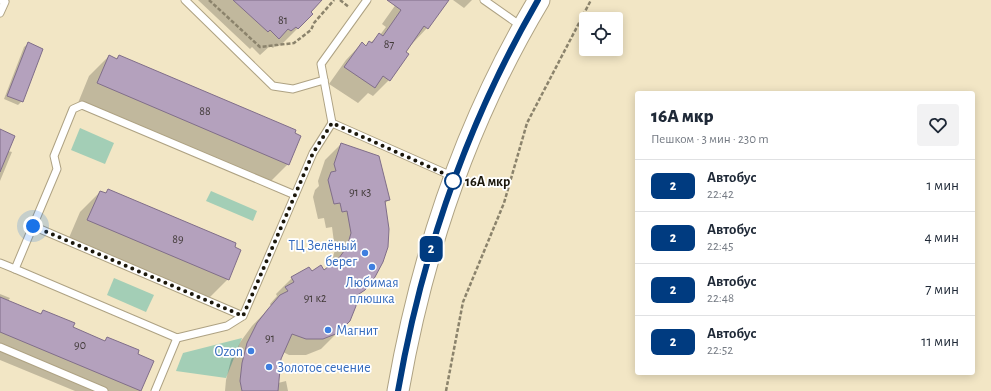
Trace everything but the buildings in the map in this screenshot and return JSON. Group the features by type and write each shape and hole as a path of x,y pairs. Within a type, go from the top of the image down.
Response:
{"main road":[{"path":"398,391 419,292 435,232 454,178 486,99 523,27 539,0"}],"lane":[{"path":"0,13 4,0"},
{"path":"185,0 273,86 293,89 324,80"},
{"path":"0,263 177,338 227,326 243,316 313,153 332,123 321,64 367,0"},
{"path":"488,1 523,27"},
{"path":"15,269 58,169 54,156 56,149 73,109 82,105 295,195"},
{"path":"332,123 454,178"},
{"path":"33,226 243,316"},
{"path":"154,391 177,338"},
{"path":"0,347 104,391"}],"path":[{"path":"209,0 260,47 294,43 311,30 314,24 334,0"},
{"path":"446,391 463,302 504,203 527,123 591,0"}],"green space":[{"path":"80,128 114,143 105,164 71,150"},
{"path":"211,191 257,211 253,221 206,201"},
{"path":"114,278 154,295 146,312 107,295"},
{"path":"242,338 226,378 176,371 183,353"}],"bus line":[{"name":"2","path":"398,391 419,292 435,232 454,178 486,99 538,0"}],"place":[{"name":"16А мкр","path":"453,181"},
{"name":"ТЦ Зелёный берег","path":"365,253"},
{"name":"Любимая плюшка","path":"372,267"},
{"name":"Магнит","path":"328,330"},
{"name":"Ozon","path":"251,351"},
{"name":"Золотое сечение","path":"269,367"}],"route":[{"path":"33,226 243,316 313,153 332,123 454,178 453,181"}]}
